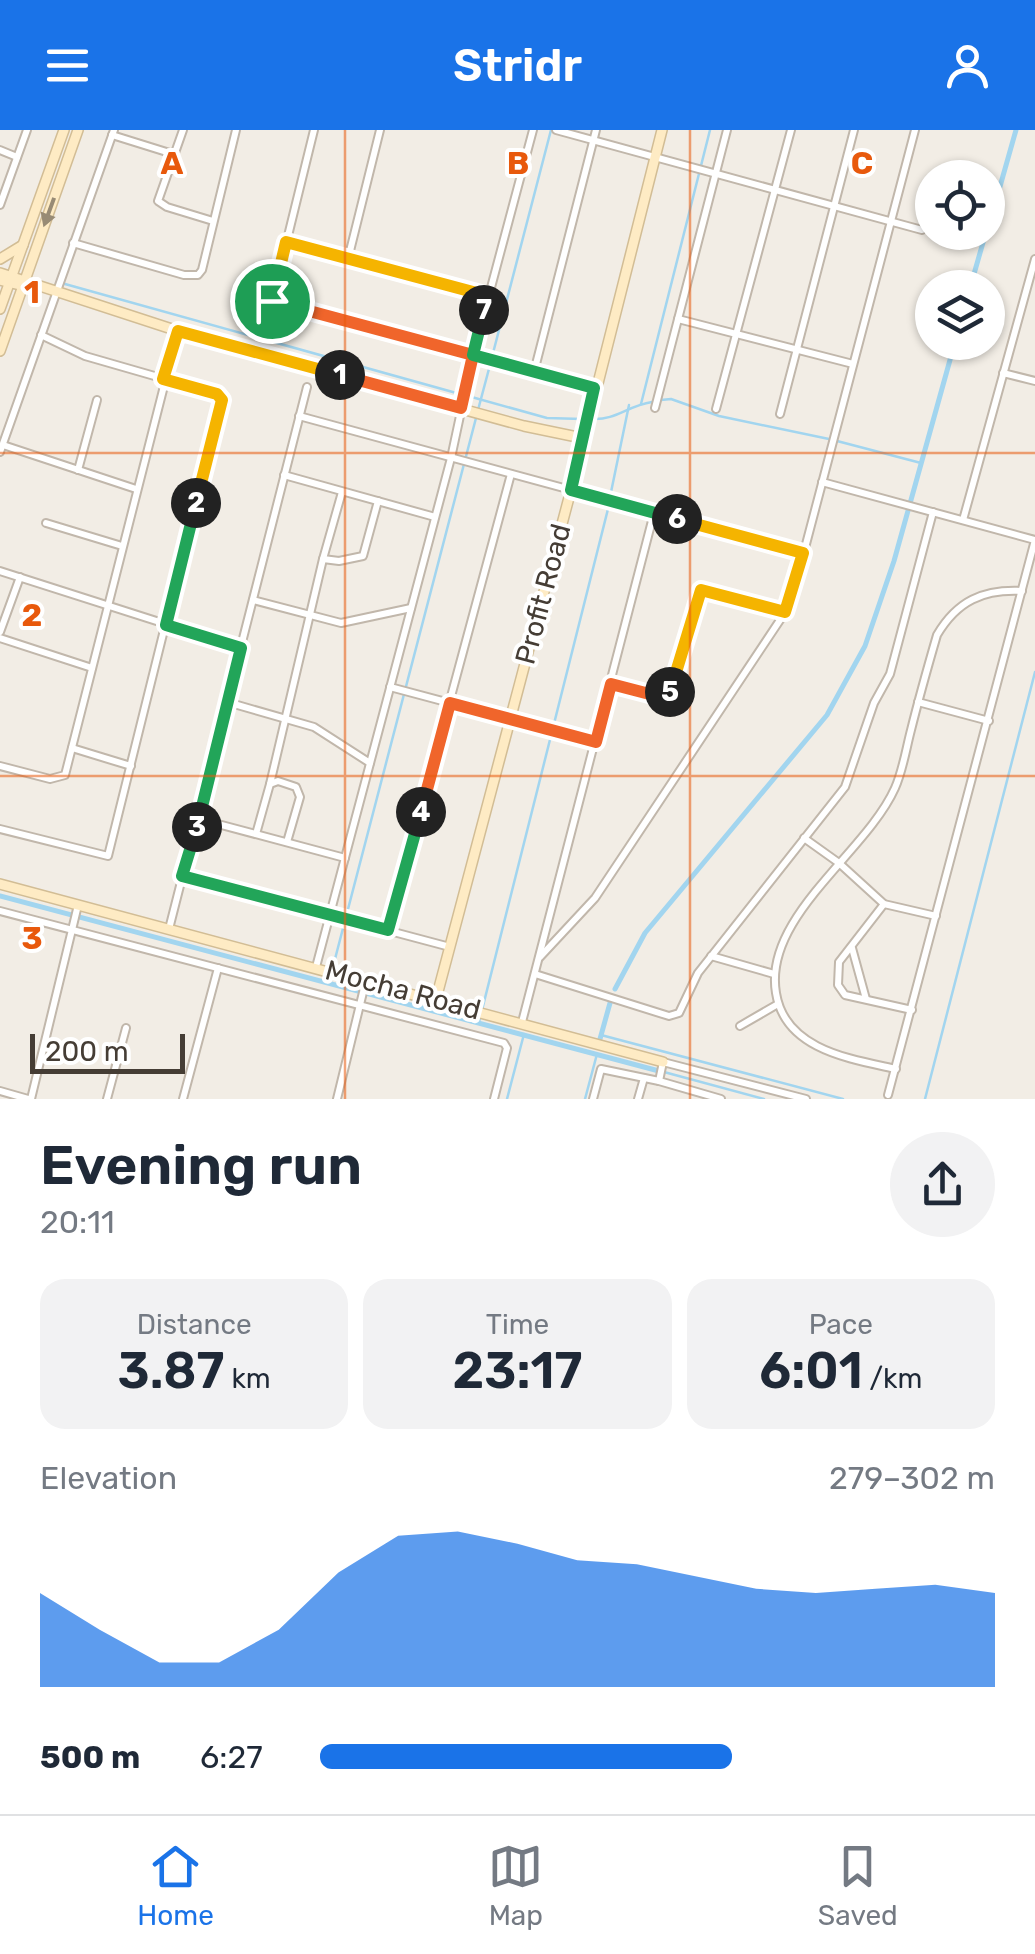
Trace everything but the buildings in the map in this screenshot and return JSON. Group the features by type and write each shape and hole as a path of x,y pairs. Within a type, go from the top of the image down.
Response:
{"street":[{"path":"0,205 27,130"},
{"path":"64,130 5,287 56,291 178,331 582,438"},
{"path":"0,351 78,130"},
{"path":"182,130 158,201 213,221"},
{"path":"73,243 194,277 202,270 236,130"},
{"path":"314,130 272,301 594,388"},
{"path":"348,258 380,130"},
{"path":"316,967 436,517 473,355 532,130"},
{"path":"556,130 915,228"},
{"path":"534,372 596,130"},
{"name":"Profit Road","path":"436,999 662,130"},
{"path":"655,408 726,130"},
{"path":"716,409 792,130"},
{"path":"780,414 854,130"},
{"path":"540,957 595,898 785,612 915,130"},
{"path":"136,489 1,448 113,133 174,154"},
{"path":"0,150 17,157"},
{"path":"286,242 488,296"},
{"path":"0,260 23,244"},
{"path":"963,520 1035,259"},
{"path":"678,319 854,364"},
{"path":"0,766 57,780 65,775 178,331"},
{"path":"0,829 108,856 222,400 217,394 85,356 40,336"},
{"path":"1003,372 1035,381"},
{"path":"169,929 307,386"},
{"path":"78,470 97,400"},
{"path":"299,416 803,553"},
{"path":"388,930 511,474"},
{"path":"284,475 436,517"},
{"path":"822,482 1035,540 888,1095"},
{"path":"256,834 342,492"},
{"path":"323,559 338,562 363,556 378,501"},
{"path":"535,974 673,1016 679,1014 698,973 844,786 874,703 890,674 933,512"},
{"path":"522,1022 654,513"},
{"path":"46,523 122,546"},
{"path":"0,571 241,648"},
{"path":"20,577 0,635 92,668"},
{"path":"611,684 668,696 701,590 785,612"},
{"path":"896,1069 840,1056 797,1032 778,1004 775,963 786,932 894,789 937,634 953,611 976,596 1022,591"},
{"path":"253,600 341,623 411,608"},
{"path":"390,687 596,742"},
{"path":"227,702 314,728 370,763"},
{"path":"918,702 989,721"},
{"path":"72,748 131,766"},
{"path":"270,784 287,782 300,792 287,843"},
{"path":"199,819 345,858"},
{"path":"804,838 840,863 884,904 936,916"},
{"path":"182,876 450,947"},
{"name":"Mocha Road","path":"0,884 77,908 316,967 806,1099"},
{"path":"884,904 839,962 838,985 845,995 912,1010"},
{"path":"0,1091 30,1099 77,908"},
{"path":"0,911 504,1042 507,1047 494,1099"},
{"path":"852,948 866,999"},
{"path":"711,956 774,974"},
{"path":"183,1099 218,968"},
{"path":"337,1099 366,983"},
{"path":"740,1026 778,1004"},
{"path":"106,1099 126,1028"},
{"path":"613,1066 618,1051"},
{"path":"659,1081 663,1062"},
{"path":"593,1099 601,1069 613,1066 721,1099"},
{"path":"638,1099 644,1078"}],"waterway":[{"path":"492,357 551,130"},
{"path":"641,404 710,130"},
{"path":"1005,169 1016,130"},
{"path":"975,270 981,250"},
{"path":"65,284 460,394"},
{"path":"615,989 645,933 827,715 865,646 894,561 950,360"},
{"path":"478,410 490,365"},
{"path":"468,396 547,418 582,419"},
{"path":"661,400 671,399 719,416 829,439"},
{"path":"593,419 652,402"},
{"path":"610,497 629,405"},
{"path":"329,982 476,418"},
{"path":"837,441 921,463"},
{"path":"479,1022 609,505"},
{"path":"925,1099 1035,672"},
{"path":"0,896 659,1071"},
{"path":"600,1039 610,1003"},
{"path":"507,1099 524,1034"},
{"path":"601,1035 843,1099"},
{"path":"585,1099 597,1054"},
{"path":"664,1072 764,1099"}],"route":[{"path":"272,301 286,242 488,296 473,355 594,388 571,490 803,553 785,612 701,590 668,696 611,684 596,742 450,703 388,930 182,876 241,648 166,625 222,400 217,394 163,379 178,331 461,408 473,355 272,301"}]}
